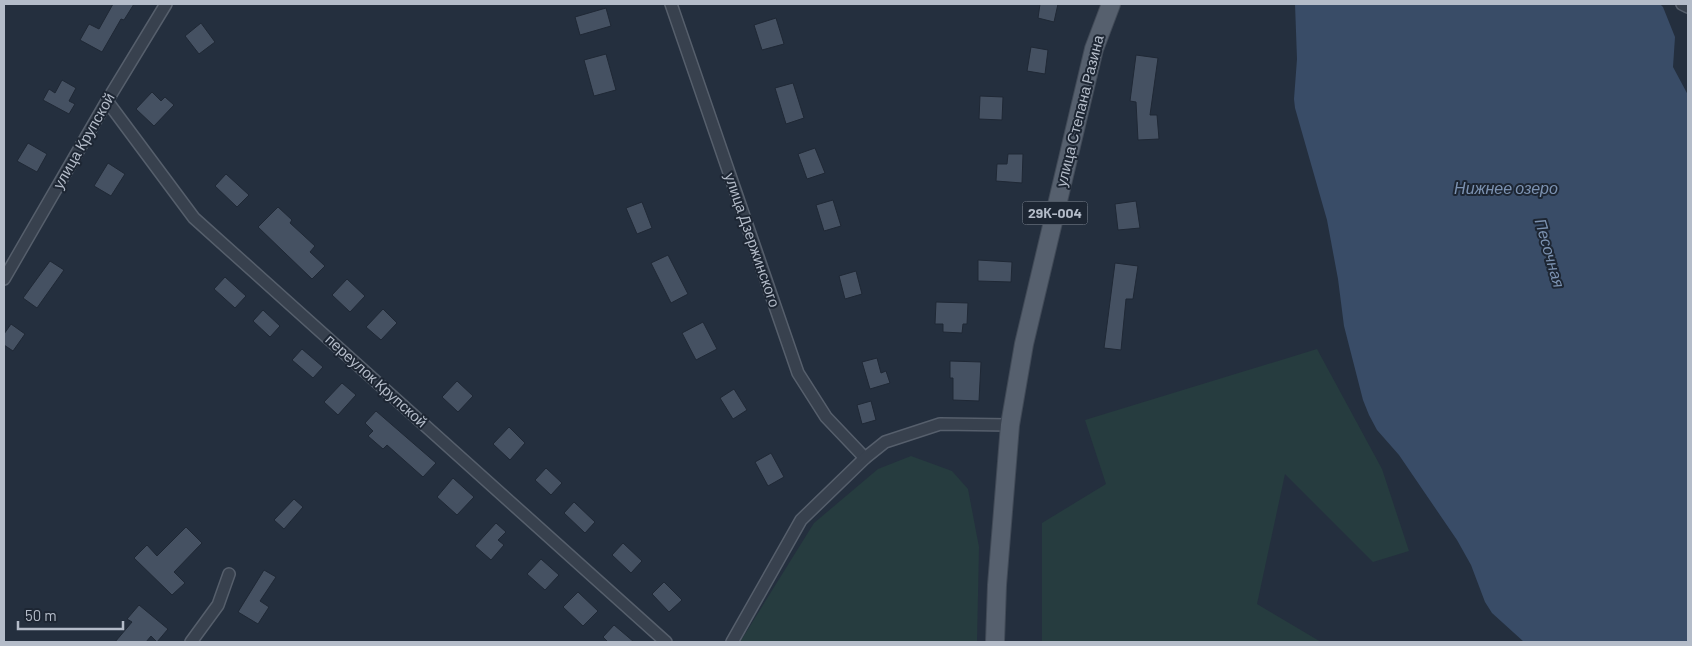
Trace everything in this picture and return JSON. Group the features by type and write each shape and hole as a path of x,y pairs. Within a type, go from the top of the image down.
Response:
{"main road":[{"name":"улица Степана Разина","path":"1010,425 1024,344 1094,49 1111,4"},
{"name":"29К-004","path":"995,642 997,585 1010,425"}],"street":[{"name":"улица Крупской","path":"4,279 107,101 166,4"},
{"name":"улица Дзержинского","path":"670,4 798,373 826,417 865,458"},
{"path":"1682,4 1688,7"},
{"name":"переулок Крупской","path":"107,101 194,218 666,642"},
{"path":"732,642 801,520 865,458 885,442 940,424 1010,425"},
{"path":"191,642 218,605 229,574"}],"green space":[{"path":"1317,349 1382,469 1409,551 1373,562 1285,474 1257,604 1321,642 1042,642 1042,523 1106,484 1085,420"},
{"path":"911,456 952,471 968,489 979,547 977,642 740,642 814,523 878,469"}],"water":[{"name":"Нижнее озеро","path":"1295,4 1660,4 1663,7 1675,37 1673,67 1688,95 1688,642 1524,642 1492,613 1485,602 1471,565 1457,540 1399,455 1377,430 1363,400 1344,326 1338,279 1327,220 1295,108 1297,59"}],"building":[{"path":"113,4 134,4 124,20 121,19 102,52 80,40 89,24 99,29"},
{"path":"1040,4 1058,4 1054,22 1038,18"},
{"path":"606,8 611,26 580,35 575,17"},
{"path":"776,18 784,44 762,50 754,25"},
{"path":"201,23 215,42 199,54 185,36"},
{"path":"1031,47 1048,50 1045,74 1027,71"},
{"path":"606,54 616,90 594,96 584,60"},
{"path":"1136,55 1158,58 1150,115 1157,115 1159,139 1138,140 1136,102 1130,101"},
{"path":"62,80 76,88 69,101 75,104 69,114 43,100 49,89 55,93"},
{"path":"793,83 804,118 786,124 775,88"},
{"path":"152,92 161,101 165,97 174,105 154,126 136,109"},
{"path":"980,96 1003,97 1002,120 979,119"},
{"path":"28,143 47,154 37,172 17,161"},
{"path":"815,148 825,173 807,179 798,154"},
{"path":"1008,154 1023,154 1022,183 996,181 997,164 1007,164"},
{"path":"108,163 125,174 111,196 94,186"},
{"path":"226,174 249,195 237,207 215,186"},
{"path":"833,200 841,226 824,231 816,205"},
{"path":"1136,201 1140,228 1118,230 1115,204"},
{"path":"642,202 652,228 637,234 626,208"},
{"path":"278,207 292,220 290,223 315,246 310,252 325,266 312,279 258,227"},
{"path":"668,255 688,294 671,303 651,263"},
{"path":"978,260 1012,262 1011,282 978,281"},
{"path":"50,261 64,270 37,308 23,298"},
{"path":"1115,263 1138,266 1133,299 1126,299 1121,350 1104,348"},
{"path":"856,271 862,294 845,299 839,276"},
{"path":"225,277 246,296 235,308 214,289"},
{"path":"347,279 365,296 350,312 332,295"},
{"path":"936,302 968,303 967,324 963,324 962,333 943,332 943,324 935,324"},
{"path":"383,309 397,323 381,340 366,327"},
{"path":"263,310 280,326 270,337 253,321"},
{"path":"703,322 717,349 696,360 682,333"},
{"path":"11,324 25,334 13,351 4,345 4,334"},
{"path":"302,349 323,367 313,378 292,360"},
{"path":"877,358 881,373 886,371 890,383 870,389 862,362"},
{"path":"950,361 981,362 979,401 953,400 953,378 950,378"},
{"path":"457,381 473,396 458,412 442,397"},
{"path":"342,383 356,395 338,415 324,402"},
{"path":"734,389 747,410 733,419 720,398"},
{"path":"871,401 876,420 862,424 857,405"},
{"path":"376,411 436,463 423,477 387,445 383,449 368,436 373,431 365,423"},
{"path":"509,427 525,443 510,460 493,444"},
{"path":"771,453 784,477 768,486 755,462"},
{"path":"546,468 562,483 551,495 535,480"},
{"path":"453,478 474,497 457,515 437,497"},
{"path":"294,499 303,507 284,529 274,520"},
{"path":"574,502 595,522 585,533 564,513"},
{"path":"496,523 506,532 498,540 504,545 491,560 475,546"},
{"path":"186,527 202,543 174,572 185,583 172,595 134,558 147,545 157,556"},
{"path":"623,543 642,561 631,573 612,555"},
{"path":"541,559 559,575 545,590 527,574"},
{"path":"264,570 276,577 260,601 269,607 258,624 238,612"},
{"path":"664,582 682,600 669,612 652,594"},
{"path":"578,592 598,611 583,626 563,607"},
{"path":"139,605 168,629 157,642 151,636 146,642 115,642 132,622 127,619"},
{"path":"614,625 634,642 608,642 603,637"}],"water label":[{"name":"Песочная","path":"1550,253"}]}
